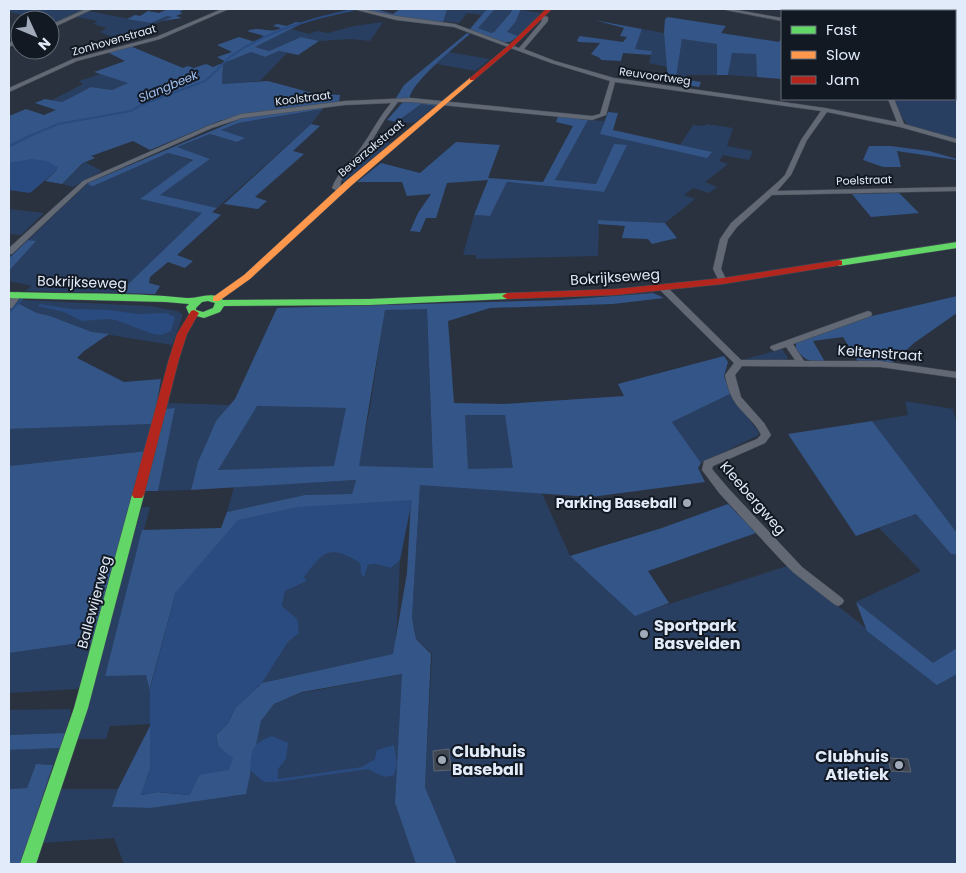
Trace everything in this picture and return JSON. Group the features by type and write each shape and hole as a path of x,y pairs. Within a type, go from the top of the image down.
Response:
{"street":[{"path":"60,22 90,9"},
{"name":"Zonhovenstraat","path":"9,90 76,60 158,38 226,9"},
{"name":"Reuvoortweg","path":"356,9 396,18 449,25 568,67 614,80 824,110 900,125 957,141"},
{"path":"724,9 781,20"},
{"name":"Beverzakstraat","path":"218,304 340,191 444,103 516,48 545,12"},
{"name":"Koolstraat","path":"9,252 84,182 224,121 241,116 345,103 396,101 444,103 598,117 603,115 614,80"},
{"path":"891,100 900,125"},
{"path":"340,191 336,188 338,181 364,149 382,118 396,101"},
{"path":"723,281 718,269 724,239 734,225 782,183 800,147 824,110"},
{"name":"Poelstraat","path":"771,193 957,189"},
{"name":"Bokrijkseweg","path":"194,308 208,298 218,304 272,303 570,295 663,288 723,281 957,245"},
{"path":"663,288 739,363"},
{"path":"9,306 14,295"},
{"name":"Bokrijkseweg","path":"14,295 166,299 194,308 206,315 218,304"},
{"name":"Ballewijerweg","path":"28,864 81,708 174,359 182,334 194,308"},
{"name":"Keltenstraat","path":"774,348 868,314"},
{"name":"Ballewijerweg","path":"180,344 206,315"},
{"path":"788,344 802,364"},
{"name":"Keltenstraat","path":"739,363 880,364 957,374"},
{"name":"Kleebergweg","path":"739,363 730,375 733,390 739,402 763,428 766,435 761,441 708,464 707,470 786,558 798,570 838,601"}],"shaded area":[{"path":"9,9 87,9 60,21 60,10 10,10 9,12"},
{"path":"168,9 185,9 179,12 183,13 176,16 182,18 162,21 172,17 167,16 151,23 127,19 135,15 140,16 148,11 159,13"},
{"path":"363,9 375,9 393,14 400,9 447,9 443,22 390,16"},
{"path":"447,9 487,9 482,15 467,13 459,23 442,21"},
{"path":"487,9 495,9 478,28 491,33 511,12 512,10 509,9 521,9 516,21 507,32 518,36 510,42 504,42 469,30"},
{"path":"495,9 512,10 494,32 488,33 481,30 478,27"},
{"path":"521,10 541,13 518,36 508,33 508,29 516,21"},
{"path":"88,11 151,23 167,16 172,17 116,39 100,32 107,28 93,24 98,21 77,17"},
{"path":"668,17 726,26 721,33 779,42 781,38 781,79 757,77 756,54 732,53 728,75 717,75 717,44 682,39 676,78 701,82 699,87 668,82 664,33 665,19"},
{"path":"594,20 642,29 635,49 652,51 651,55 623,53 621,61 601,60 591,54 600,43 578,42 577,40 580,36 623,42 627,37 620,36 624,28"},
{"path":"296,22 303,23 255,47 269,51 301,37 319,41 298,55 279,51 265,57 251,52 226,62 217,57 232,52 217,45 239,37 255,42 264,36 247,31 257,29 272,31 281,28 273,26 277,24 287,26"},
{"path":"383,22 370,41 351,39 319,41 301,37 269,51 254,47 291,29 309,34 317,31 328,33 354,26"},
{"path":"642,29 664,33 667,67 649,63 652,51 635,49"},
{"path":"467,33 470,34 426,74 412,92 410,98 396,98 404,85"},
{"path":"682,39 717,44 717,75 687,75 684,79 676,78"},
{"path":"130,46 183,68 188,66 194,68 206,64 213,67 220,64 223,65 222,84 268,81 312,93 340,95 339,102 244,114 219,121 150,150 133,141 91,156 95,158 83,163 62,184 45,181 57,170 9,166 9,116 26,109 44,115 56,110 35,103 45,99 62,102 91,87 112,90 128,83 94,72 125,61 107,52"},
{"path":"279,51 287,53 260,81 222,84 223,65 220,64 251,52 265,57"},
{"path":"448,52 490,59 475,71 437,64"},
{"path":"732,53 756,54 757,77 728,75"},
{"path":"957,69 957,139 908,125 900,115 894,100 956,100"},
{"path":"101,74 129,83 112,90 91,87 62,102 52,100 83,84 79,81"},
{"path":"403,102 438,103 435,106 421,104 397,122 387,120"},
{"path":"421,104 435,106 414,123 398,122"},
{"path":"323,107 323,109 238,123 221,130 245,138 237,142 210,134 177,147 210,159 160,195 217,208 212,212 221,215 177,255 193,261 185,268 168,262 150,277 149,283 160,286 155,294 119,293 202,213 140,199 193,160 168,153 93,186 88,183 242,118"},
{"path":"323,109 311,124 217,208 159,195 210,159 176,147 210,134 237,142 244,138 220,130 238,123"},
{"path":"608,112 618,113 613,130 712,152 707,158 600,134"},
{"path":"558,116 588,120 555,180 596,184 614,144 627,145 604,192 507,182 490,216 474,215 488,180 447,183 436,218 426,218 420,232 410,231 418,213 431,194 407,196 402,182 357,182 381,163 420,173 456,142 500,145 488,178 543,182 573,126 556,122"},
{"path":"588,120 604,121 601,134 712,152 680,145 693,125 705,126 706,124 733,128 727,146 753,151 749,160 723,155 719,161 728,164 705,182 717,187 709,193 693,188 684,195 695,199 665,223 599,220 598,256 476,259 476,255 463,255 474,215 490,216 507,182 604,192 614,144 596,184 555,180"},
{"path":"311,124 320,126 293,151 304,154 255,197 267,201 258,209 224,204"},
{"path":"372,140 391,143 345,181 341,181"},
{"path":"869,146 890,146 929,151 957,160 897,151 901,167 883,167 863,160"},
{"path":"168,153 193,161 141,199 203,213 119,293 25,291 32,286 9,281 9,271 35,242 28,240 88,183 89,185"},
{"path":"31,159 47,161 58,167 57,170 30,193 9,190 9,163"},
{"path":"85,162 102,171 73,187 62,184"},
{"path":"899,193 919,213 871,217 852,194"},
{"path":"9,209 44,213 21,235 9,234"},
{"path":"598,220 665,223 677,238 652,244 648,239 622,238 625,226 598,224"},
{"path":"28,240 36,241 9,271 9,258"},
{"path":"653,293 664,298 613,304 490,308 448,321 454,403 504,404 624,396 618,384 724,356 728,362 724,376 730,394 672,422 701,463 698,468 705,482 591,497 420,485 412,618 416,639 431,654 425,787 457,864 416,864 395,803 402,674 302,692 274,704 261,721 246,794 151,808 112,807 118,789 151,724 150,769 141,795 157,792 189,795 199,775 218,746 216,735 228,723 235,708 262,683 393,654 407,573 411,500 176,592 150,687 151,696 146,675 105,676 142,530 221,528 227,512 305,495 352,494 356,480 191,490 198,462 216,421 235,399 277,308 561,300","holes":["427,309 433,468 359,466 385,310","257,406 346,408 334,466 218,470","465,415 505,415 513,468 468,469"]},
{"path":"957,296 957,313 914,343 893,362 858,362 843,337 813,341 825,362 808,360 796,349 796,343 872,316"},
{"path":"23,300 149,306 177,311 182,314 182,318 172,345 92,332 37,313 17,303"},
{"path":"17,303 37,313 92,332 109,334 77,358 124,382 161,379 153,424 9,429 9,311"},
{"path":"40,304 71,309 109,310 138,314 166,313 175,317 171,331 161,335 153,334 116,320 82,321 64,312 38,306"},
{"path":"385,309 427,309 433,468 358,466 370,408"},
{"path":"782,349 788,358 786,361 742,360"},
{"path":"730,394 759,435 701,463 672,422"},
{"path":"905,401 953,409 957,425 957,533 872,421 908,415"},
{"path":"167,403 230,405 210,434 197,467 191,490 158,491 175,409 166,409"},
{"path":"256,406 347,408 334,467 217,470"},
{"path":"175,408 158,491 145,491 166,409"},
{"name":"Sportpark Basvelden","path":"444,408 506,413 570,556 635,615 787,566 937,684 957,670 957,864 457,864 425,787 432,654 416,638 412,618 420,485 451,482"},
{"path":"872,421 957,533 957,555 951,554 916,514 856,536 788,434"},
{"path":"153,424 147,451 9,466 9,429"},
{"path":"147,451 94,641 9,653 9,466"},
{"path":"356,480 352,494 305,495 227,512 234,487"},
{"path":"412,500 400,560 391,568 375,564 368,565 364,578 361,574 360,563 341,554 328,553 317,561 304,577 307,581 285,591 282,606 297,619 299,633 288,642 262,683 235,708 228,723 216,735 218,746 233,758 229,770 199,775 190,795 157,792 141,795 150,769 150,688 176,592 238,520 298,507"},
{"path":"728,504 756,533 648,571 669,603 635,616 570,556 662,528"},
{"path":"142,507 150,507 105,675 146,675 151,696 151,724 110,726 106,739 76,739"},
{"path":"916,514 951,554 957,555 957,648 933,664 856,602 921,571 879,528"},
{"path":"332,552 346,554 360,563 361,574 364,578 368,565 374,564 391,568 400,560 394,654 262,683 288,642 299,633 296,619 282,606 285,591 307,581 304,577 318,558"},
{"path":"856,602 933,663 957,648 957,674 937,685 867,631"},
{"path":"94,641 81,685 77,689 9,693 9,653"},
{"path":"403,674 395,803 416,864 124,864 114,838 41,843 59,789 118,789 113,807 151,808 245,794 261,721 274,704 301,693"},
{"path":"70,709 71,713 65,733 9,735 9,710"},
{"path":"65,733 60,748 9,750 9,735"},
{"path":"272,736 288,743 286,759 278,769 278,779 362,767 375,759 377,750 394,745 397,763 394,775 384,777 368,769 264,782 250,770 251,757 256,745"},
{"path":"60,748 53,765 36,764 27,788 9,789 9,750"},
{"path":"36,764 53,765 20,864 9,864 9,789 27,788"}],"building":[{"name":"Clubhuis Baseball","path":"449,749 451,770 434,771 433,751"},
{"name":"Clubhuis Atletiek","path":"888,758 908,759 911,772 891,771"}],"waterway":[{"name":"Slangbeek","path":"25,138 58,124 131,111 141,105 205,81 229,58 275,32 306,21 353,10"},
{"name":"Slangbeek","path":"9,146 28,137"},
{"name":"Slangbeek","path":"9,312 22,299"}],"traffic: fast":[{"path":"839,263 957,245"},
{"path":"9,295 166,299 196,302"},
{"path":"220,303 369,302 507,296"},
{"path":"208,298 216,299 220,303 217,310 204,315 192,312 191,307 199,300 208,298"},
{"path":"28,864 81,708 138,495"}],"traffic: slow":[{"path":"216,299 247,277 349,183 472,79"}],"traffic: jam":[{"path":"472,79 511,46 549,9"},
{"path":"507,296 616,292 723,281 839,263"},
{"path":"138,495 174,359 182,334 194,313"}],"place":[{"name":"Parking Baseball","path":"687,503"},
{"name":"Sportpark Basvelden","path":"644,634"},
{"name":"Clubhuis Baseball","path":"442,760"},
{"name":"Clubhuis Atletiek","path":"899,765"}]}
